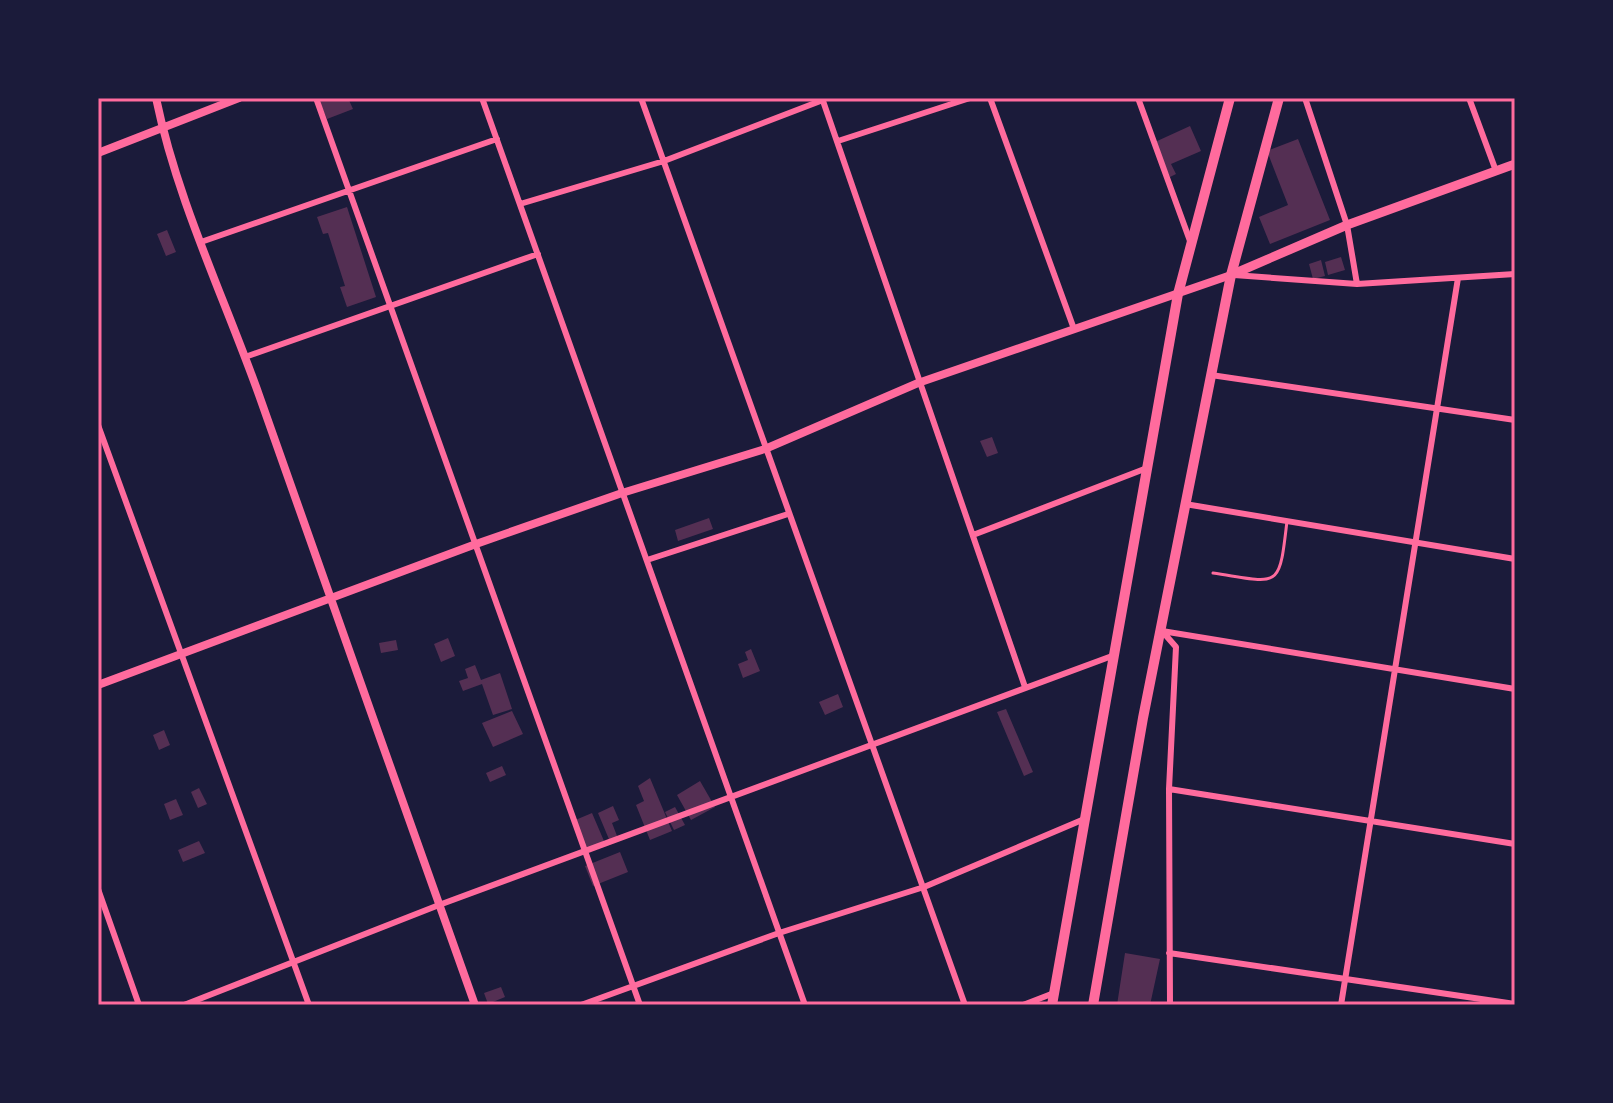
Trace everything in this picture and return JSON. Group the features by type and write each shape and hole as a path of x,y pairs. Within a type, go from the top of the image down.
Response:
{"main road":[{"path":"1052,1005 1082,820 1178,294 1230,98"},
{"path":"1093,1005 1185,504 1231,275 1279,98"},
{"path":"1231,275 1347,225 1515,164"}],"street":[{"path":"156,98 162,129 201,242 245,357 475,1005"},
{"path":"98,153 239,98"},
{"path":"316,98 393,306 640,1005"},
{"path":"482,98 805,1005"},
{"path":"641,98 965,1005"},
{"path":"838,141 970,98"},
{"path":"990,98 1074,329"},
{"path":"1138,98 1191,244"},
{"path":"1305,98 1347,225 1357,284"},
{"path":"1469,98 1496,171"},
{"path":"520,204 664,161 822,99 1025,687"},
{"path":"201,242 497,139"},
{"path":"245,357 538,254"},
{"path":"98,685 476,544 622,493 765,449 918,383 1231,275 1357,284 1515,274"},
{"path":"1341,1005 1458,278"},
{"path":"1211,375 1515,420"},
{"path":"98,425 309,1005"},
{"path":"973,535 1147,468"},
{"path":"1185,504 1515,559"},
{"path":"647,560 788,514"},
{"path":"1162,631 1515,689"},
{"path":"1162,631 1176,647 1169,789 1170,1005"},
{"path":"184,1005 439,905 872,748 1112,656"},
{"path":"1169,789 1515,844"},
{"path":"581,1005 779,933 924,887 1082,820"},
{"path":"98,889 139,1005"},
{"path":"1169,953 1515,1004"},
{"path":"1023,1005 1054,993"}],"lane":[{"path":"1213,573 1265,581 1274,579 1282,569 1287,521"}],"building":[{"path":"318,98 348,98 353,109 327,119"},
{"path":"1190,126 1201,151 1171,164 1176,174 1170,177 1155,142"},
{"path":"1298,139 1330,220 1270,244 1259,217 1288,205 1267,151"},
{"path":"347,207 376,297 347,307 340,287 345,286 328,233 323,234 317,217"},
{"path":"167,230 176,252 166,256 157,234"},
{"path":"1341,257 1345,270 1328,275 1325,262"},
{"path":"1321,260 1325,276 1313,279 1309,264"},
{"path":"992,437 998,453 987,457 980,441"},
{"path":"709,518 713,529 678,541 675,530"},
{"path":"448,638 455,656 441,662 434,644"},
{"path":"396,640 398,650 381,653 379,643"},
{"path":"751,649 760,671 743,678 738,664 748,660 745,652"},
{"path":"475,665 481,680 500,673 512,709 493,715 482,684 463,691 459,681 468,678 465,669"},
{"path":"838,694 843,707 825,715 819,702"},
{"path":"1006,709 1033,772 1024,776 997,712"},
{"path":"512,711 523,734 493,747 482,723"},
{"path":"164,730 170,745 159,750 153,735"},
{"path":"502,766 506,775 490,782 486,773"},
{"path":"650,778 672,831 650,840 636,805 644,801 638,786"},
{"path":"700,781 715,807 691,820 677,795"},
{"path":"199,788 207,804 198,808 191,792"},
{"path":"176,799 183,815 170,820 164,804"},
{"path":"613,806 619,820 612,823 619,841 611,844 598,813"},
{"path":"675,807 685,825 674,830 665,812"},
{"path":"592,813 604,841 586,849 573,821"},
{"path":"199,841 205,853 183,862 178,850"},
{"path":"620,852 628,872 593,886 585,866"},
{"path":"1125,953 1160,959 1150,1005 1117,1005"},
{"path":"501,987 505,997 488,1004 484,993"}]}
